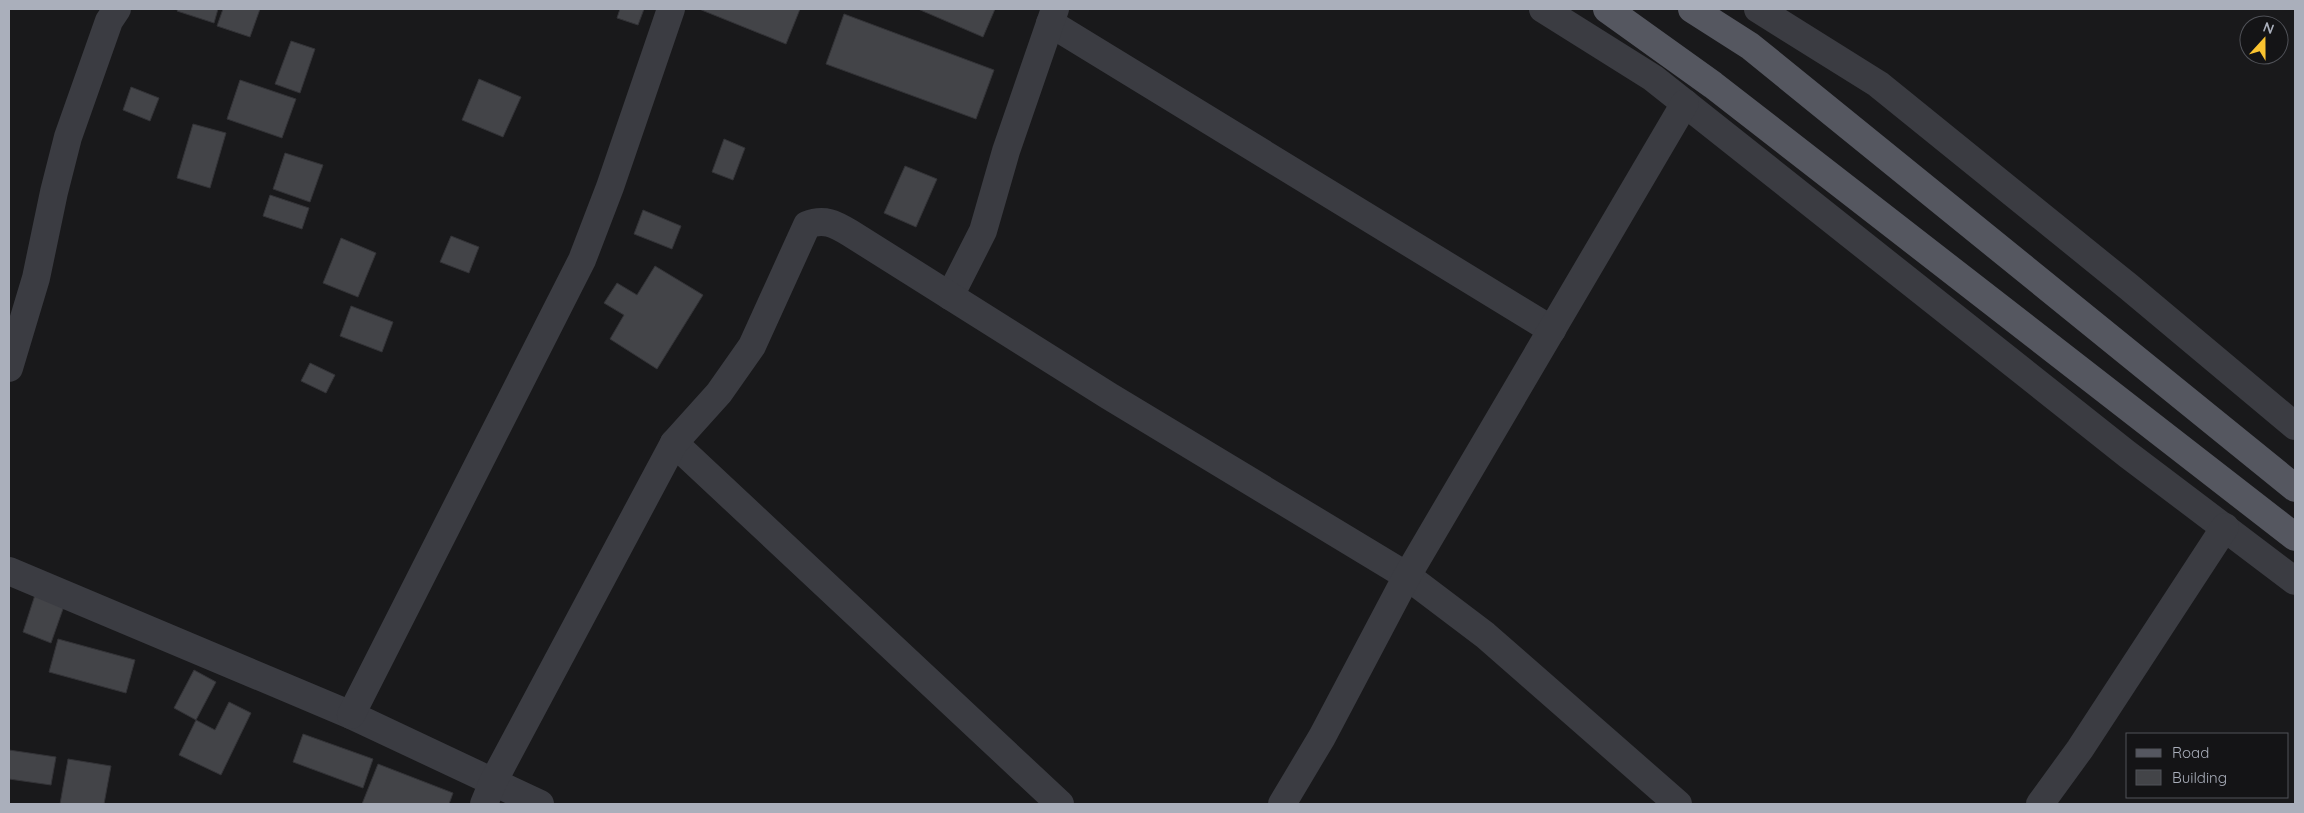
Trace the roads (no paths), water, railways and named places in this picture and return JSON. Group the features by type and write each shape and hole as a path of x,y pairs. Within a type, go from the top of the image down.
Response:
{"main road":[{"path":"1607,9 1713,85 2295,537"},
{"path":"1692,9 1750,46 2295,488"}],"street":[{"path":"9,368 36,278 68,137 110,21 117,9"},
{"path":"351,716 582,260 610,188 671,9"},
{"path":"1542,9 1653,78 2128,454 2295,580"},
{"path":"1758,9 1878,84 2130,287 2295,426"},
{"path":"950,296 983,231 1006,151 1052,16 1552,330"},
{"path":"1282,804 1322,737 1407,576 1685,103"},
{"path":"489,793 674,443 720,393 752,346 807,224 818,220 832,222 1118,401 1407,576 1485,635 1678,804"},
{"path":"674,443 1060,804"},
{"path":"2040,804 2080,749 2224,527"},
{"path":"9,572 351,716 489,793 540,804"}]}
